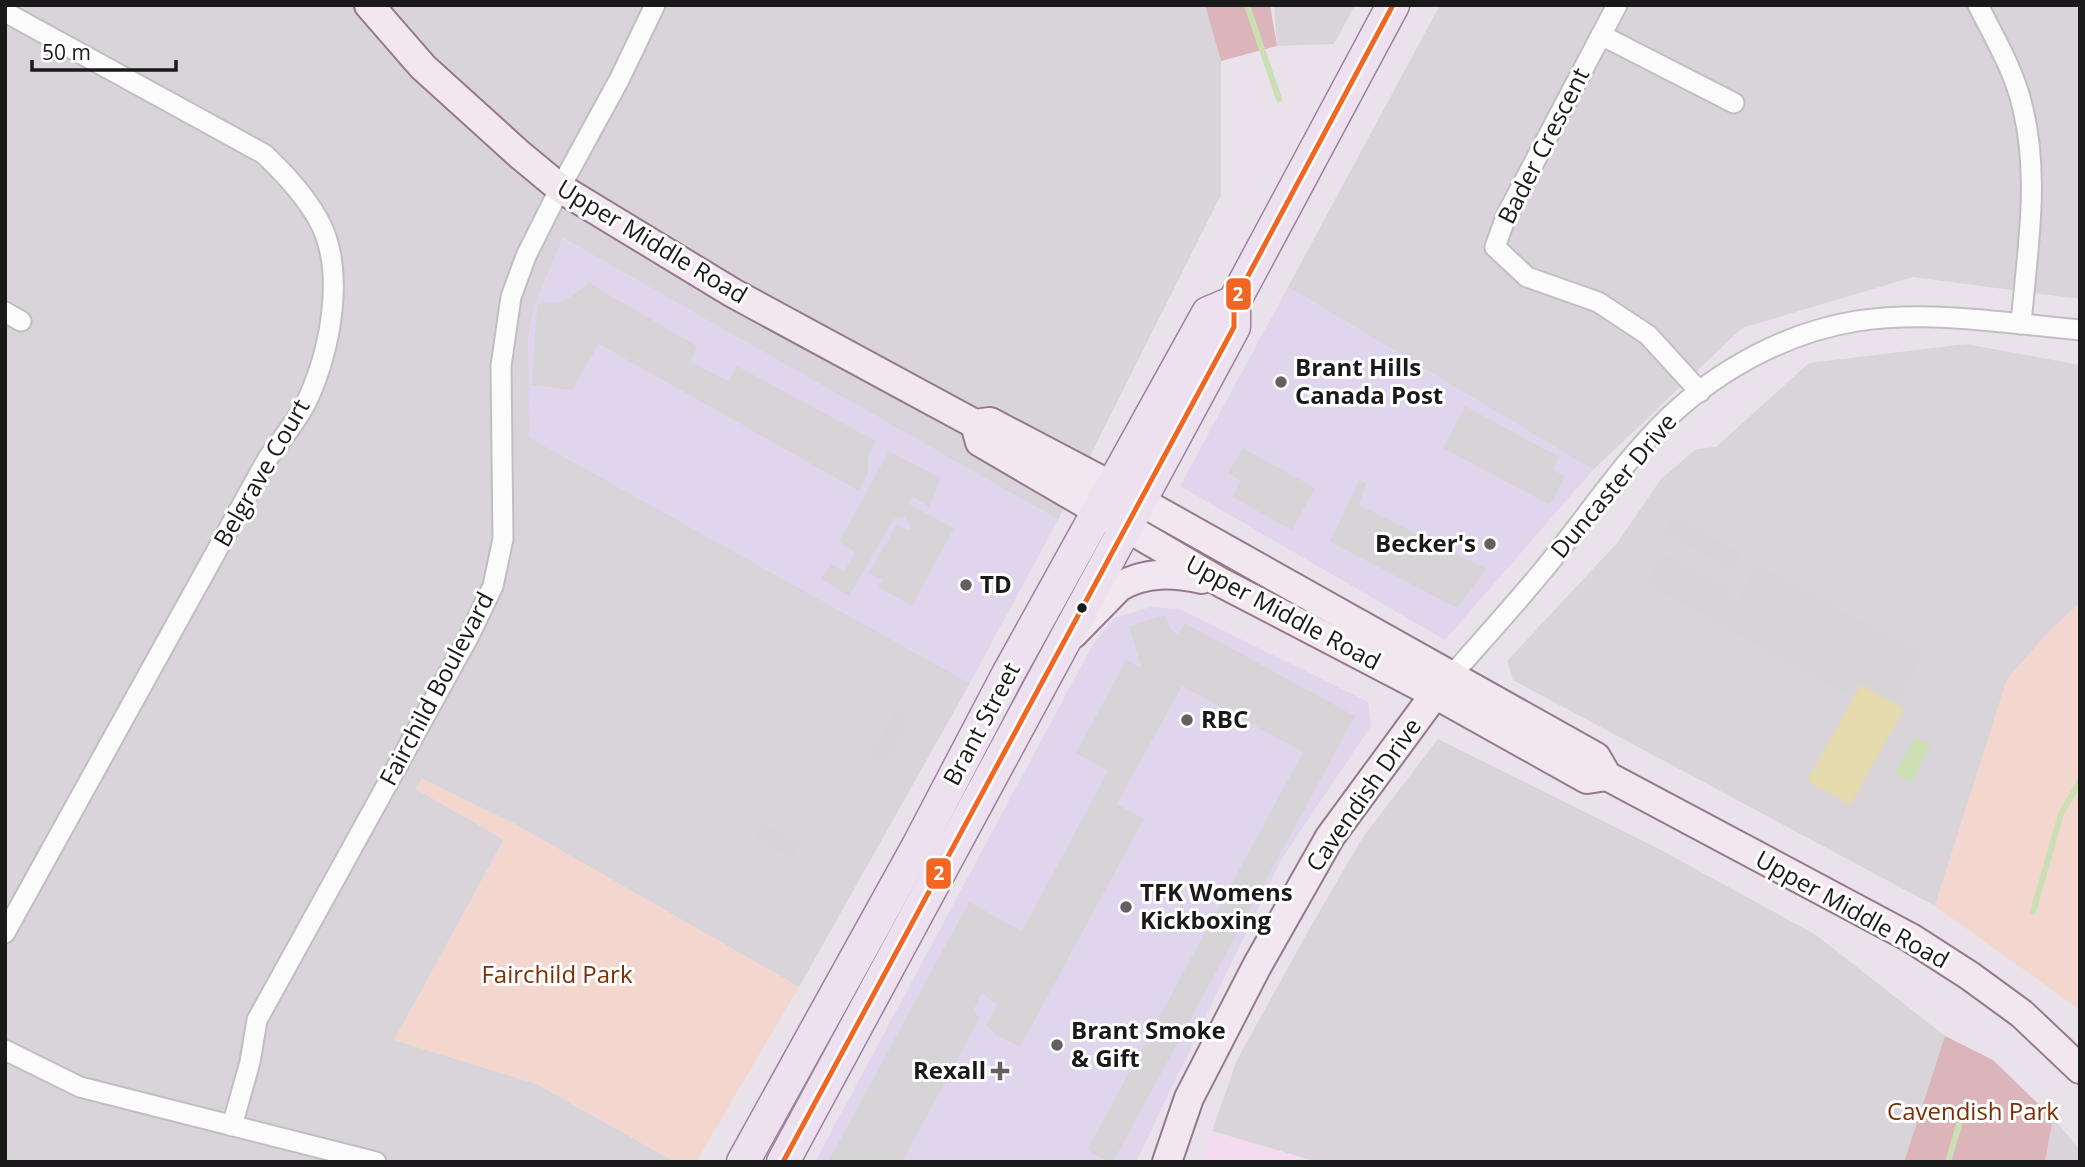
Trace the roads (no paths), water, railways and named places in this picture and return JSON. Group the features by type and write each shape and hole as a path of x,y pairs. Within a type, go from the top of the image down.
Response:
{"main road":[{"name":"Upper Middle Road","path":"369,5 423,67 560,188 733,293 975,424 990,422 1120,507 1222,583 1443,685"},
{"name":"Brant Street","path":"783,1162 1062,644 1120,507 1208,313 1234,302 1393,5"},
{"name":"Upper Middle Road","path":"1120,507 1443,685 1587,779 1606,776 1911,938 2022,1014 2080,1069"},
{"name":"Brant Street","path":"743,1162 918,846 1008,674 1120,507"},
{"path":"1062,644 1128,581 1175,573 1222,583"},
{"name":"Cavendish Drive","path":"1167,1162 1189,1098 1257,966 1330,836 1443,685"}],"street":[{"name":"Fairchild Boulevard","path":"232,1126 250,1062 257,1020 469,636 493,586 503,539 501,366 511,297 526,256 619,80 654,5"},
{"name":"Bader Crescent","path":"1617,5 1507,214 1495,247 1527,277 1598,302 1647,335 1700,392"},
{"path":"1978,5 2010,70 2023,109 2027,136 2032,176 2021,324"},
{"name":"Belgrave Court","path":"5,12 264,154 295,183 320,222 332,261 332,317 306,402 268,458 5,933"},
{"path":"1601,35 1734,103"},
{"name":"Duncaster Drive","path":"1443,685 1545,569 1626,464 1671,416 1723,374 1770,348 1820,330 1857,321 1915,316 2080,330"},
{"path":"5,1050 80,1087 350,1159 376,1162"}],"waterway":[{"path":"1247,5 1279,99"},
{"path":"2033,912 2061,814 2080,781"},
{"path":"1948,1162 1964,1108"}],"place":[{"name":"Brant Hills Canada Post","path":"1281,382"},
{"name":"Becker's","path":"1490,544"},
{"name":"TD","path":"966,585"},
{"name":"RBC","path":"1187,720"},
{"name":"TFK Womens Kickboxing","path":"1126,907"},
{"name":"Brant Smoke & Gift","path":"1057,1045"},
{"name":"Rexall","path":"1000,1071"}],"park label":[{"name":"Fairchild Park","path":"557,975"},
{"name":"Cavendish Park","path":"1973,1112"}]}
